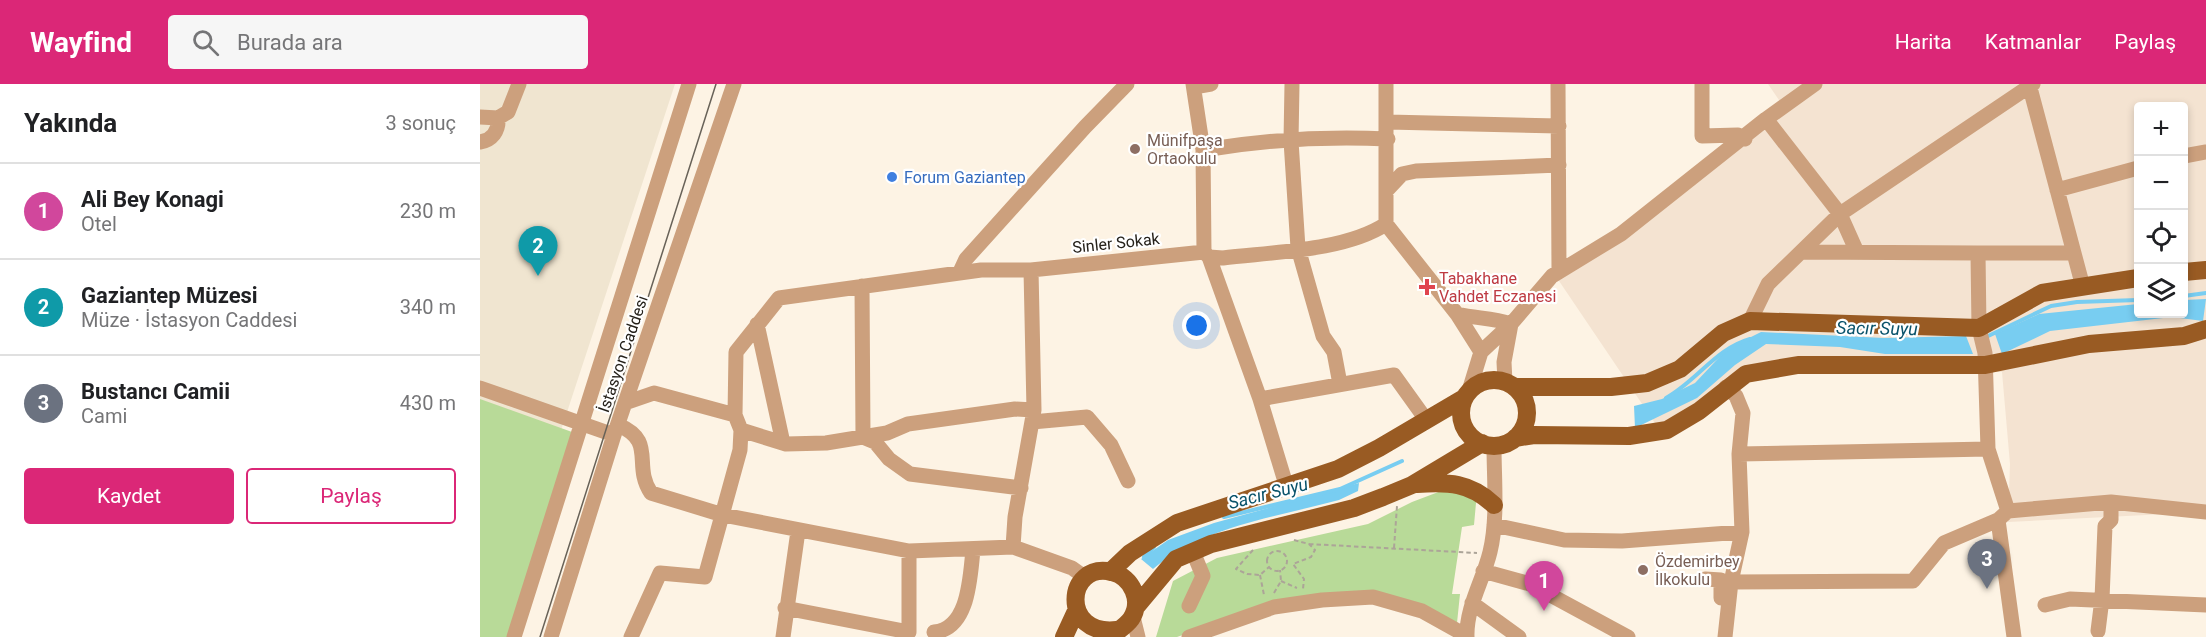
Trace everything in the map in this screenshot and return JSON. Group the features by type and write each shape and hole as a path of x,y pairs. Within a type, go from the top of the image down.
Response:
{"main road":[{"path":"1110,572 1130,553 1177,523 1338,469 1427,421 1485,381 1509,384 1611,387 1647,383 1680,369 1723,333 1750,321 1979,328 2042,293 2134,279"},
{"path":"1076,611 1088,627 1114,634 1176,559 1211,544 1354,508 1412,484 1488,445 1515,438 1534,435 1629,436 1667,430 1700,411 1726,387 1746,374 1798,364 1985,365 2089,344 2184,336 2206,329"},
{"path":"1509,384 1525,403 1527,412 1525,422 1515,438"},
{"path":"1467,395 1461,419 1472,438 1488,445"},
{"path":"1412,484 1448,482 1480,492 1494,505"},
{"path":"1064,637 1076,611 1076,592 1086,578 1098,572 1110,572 1126,579 1133,587 1134,612"}],"street":[{"path":"480,117 498,118 508,112 519,84"},
{"name":"İstasyon Caddesi","path":"514,637 689,84"},
{"name":"İstasyon Caddesi","path":"551,637 616,430 734,84"},
{"path":"960,272 966,259 1127,84"},
{"path":"1211,84 1194,85 1203,150 1207,255 1260,399 1287,488"},
{"path":"1292,84 1291,141 1298,248 1323,336 1334,352 1340,384"},
{"path":"1386,84 1388,122 1386,224 1457,314 1481,352"},
{"path":"1558,84 1559,270"},
{"path":"1702,84 1702,136 1738,135 1744,139"},
{"path":"1467,395 1481,352 1511,324 1559,270 1584,259 1621,234 1744,139 1766,119 1815,84"},
{"path":"1750,321 1768,284 1840,214 2030,85 2083,287"},
{"path":"480,142 493,136 499,127 498,118"},
{"path":"1766,119 1840,214 1857,252"},
{"path":"1388,122 1559,126"},
{"path":"1203,150 1237,144 1353,137 1388,139"},
{"path":"2188,155 2206,152"},
{"path":"1386,191 1402,174 1416,171 1559,165"},
{"path":"2057,190 2134,169"},
{"name":"Sinler Sokak","path":"735,415 736,352 778,298 960,272 1031,270 1298,248 1372,233 1386,224"},
{"path":"1802,252 2074,253"},
{"path":"1978,253 1979,328 1985,353 1988,449 2003,515 2014,637"},
{"path":"1012,547 1033,416 1031,270"},
{"path":"862,286 863,437"},
{"path":"1457,314 1473,318 1491,317 1511,324"},
{"path":"757,324 783,443"},
{"path":"1509,384 1504,362 1511,324"},
{"path":"1260,399 1394,375 1427,421"},
{"path":"1725,637 1731,582 1742,532 1739,454 1743,413 1736,396 1726,387"},
{"path":"480,388 580,424 633,431 644,452 642,471 651,493 723,515 909,551 1012,547 1072,568 1086,578"},
{"path":"626,403 654,393 735,415 741,430 740,450 705,577 660,573 631,637"},
{"path":"741,430 783,443 826,443 887,433 908,424 1015,409 1033,416 1087,417 1111,445 1128,481"},
{"path":"863,437 875,442 889,459 910,474 1022,488"},
{"path":"1189,637 1274,607 1322,600 1373,597 1422,611 1467,636 1472,603 1490,553 1494,525 1488,445"},
{"path":"1739,454 1988,449"},
{"path":"2097,631 2102,599 2104,526 2111,520 2111,502"},
{"path":"1731,582 1913,580 1944,543 2003,515 2111,502 2206,512"},
{"path":"1494,525 1564,540 1622,541 1742,532"},
{"path":"783,637 785,608 798,531"},
{"path":"934,632 946,631 953,624 968,595 973,550"},
{"path":"785,608 909,632 909,551"},
{"path":"1189,606 1203,576 1193,552"},
{"path":"1482,571 1530,584 1628,637"},
{"path":"1705,579 1721,580 1720,637"},
{"path":"2045,605 2070,598 2206,605"},
{"path":"1472,603 1519,637"},
{"path":"1134,612 1138,637"}],"path":[{"path":"1394,548 1398,509 1396,501"},
{"path":"1291,540 1309,544 1490,553"},
{"path":"1286,562 1293,564 1311,557 1315,550 1309,544"},
{"path":"1256,548 1236,569 1247,574 1260,575 1269,567"},
{"path":"1260,575 1261,590 1267,601 1281,581 1280,570 1286,562 1285,554 1274,551 1268,555 1266,562 1274,571 1280,570"},
{"path":"1281,581 1287,586 1304,589 1304,579 1293,564"}],"shaded area":[{"path":"480,84 675,84 493,637 480,637"},
{"path":"1768,84 2206,84 2206,512 2008,522 2010,464 2002,372 1760,368 1659,429 1555,275 1781,103"}],"green space":[{"path":"480,399 572,432 510,637 480,637"},
{"path":"1449,488 1477,492 1474,525 1462,527 1452,594 1460,594 1457,623 1418,604 1272,603 1177,637 1156,637 1173,581 1217,558 1368,524 1412,502"}],"water":[{"path":"2206,299 2203,321 2180,318 2188,318 2188,300"},
{"path":"2134,304 2134,318 2163,318 2050,331 2002,354 1995,334 2039,314"},
{"path":"1761,332 1884,338 1966,336 1973,354 1885,354 1840,347 1766,344 1735,365 1697,398 1635,428 1634,406 1662,399 1695,383 1727,349"},
{"path":"1359,483 1358,491 1339,500 1266,518 1194,542 1153,569 1141,559 1168,540 1214,523"}],"waterway":[{"name":"Sacır Suyu","path":"2188,295 2206,293"},
{"name":"Sacır Suyu","path":"1984,338 2051,306 2077,302 2134,300"},
{"name":"Sacır Suyu","path":"1666,398 1726,350 1750,339"},
{"name":"Sacır Suyu","path":"1224,517 1340,489 1402,461"},
{"name":"Sacır Suyu","path":"1144,557 1154,547"}],"tram line":[{"path":"540,637 716,84"}],"place":[{"name":"Münifpaşa Ortaokulu","path":"1135,149"},
{"name":"Forum Gaziantep","path":"892,177"},
{"name":"Gaziantep Müzesi","path":"538,276"},
{"name":"Tabakhane Vahdet Eczanesi","path":"1427,287"},
{"name":"Özdemirbey İlkokulu","path":"1643,570"},
{"name":"Bustancı Camii","path":"1987,589"},
{"name":"Ali Bey Konagi","path":"1544,611"}]}
